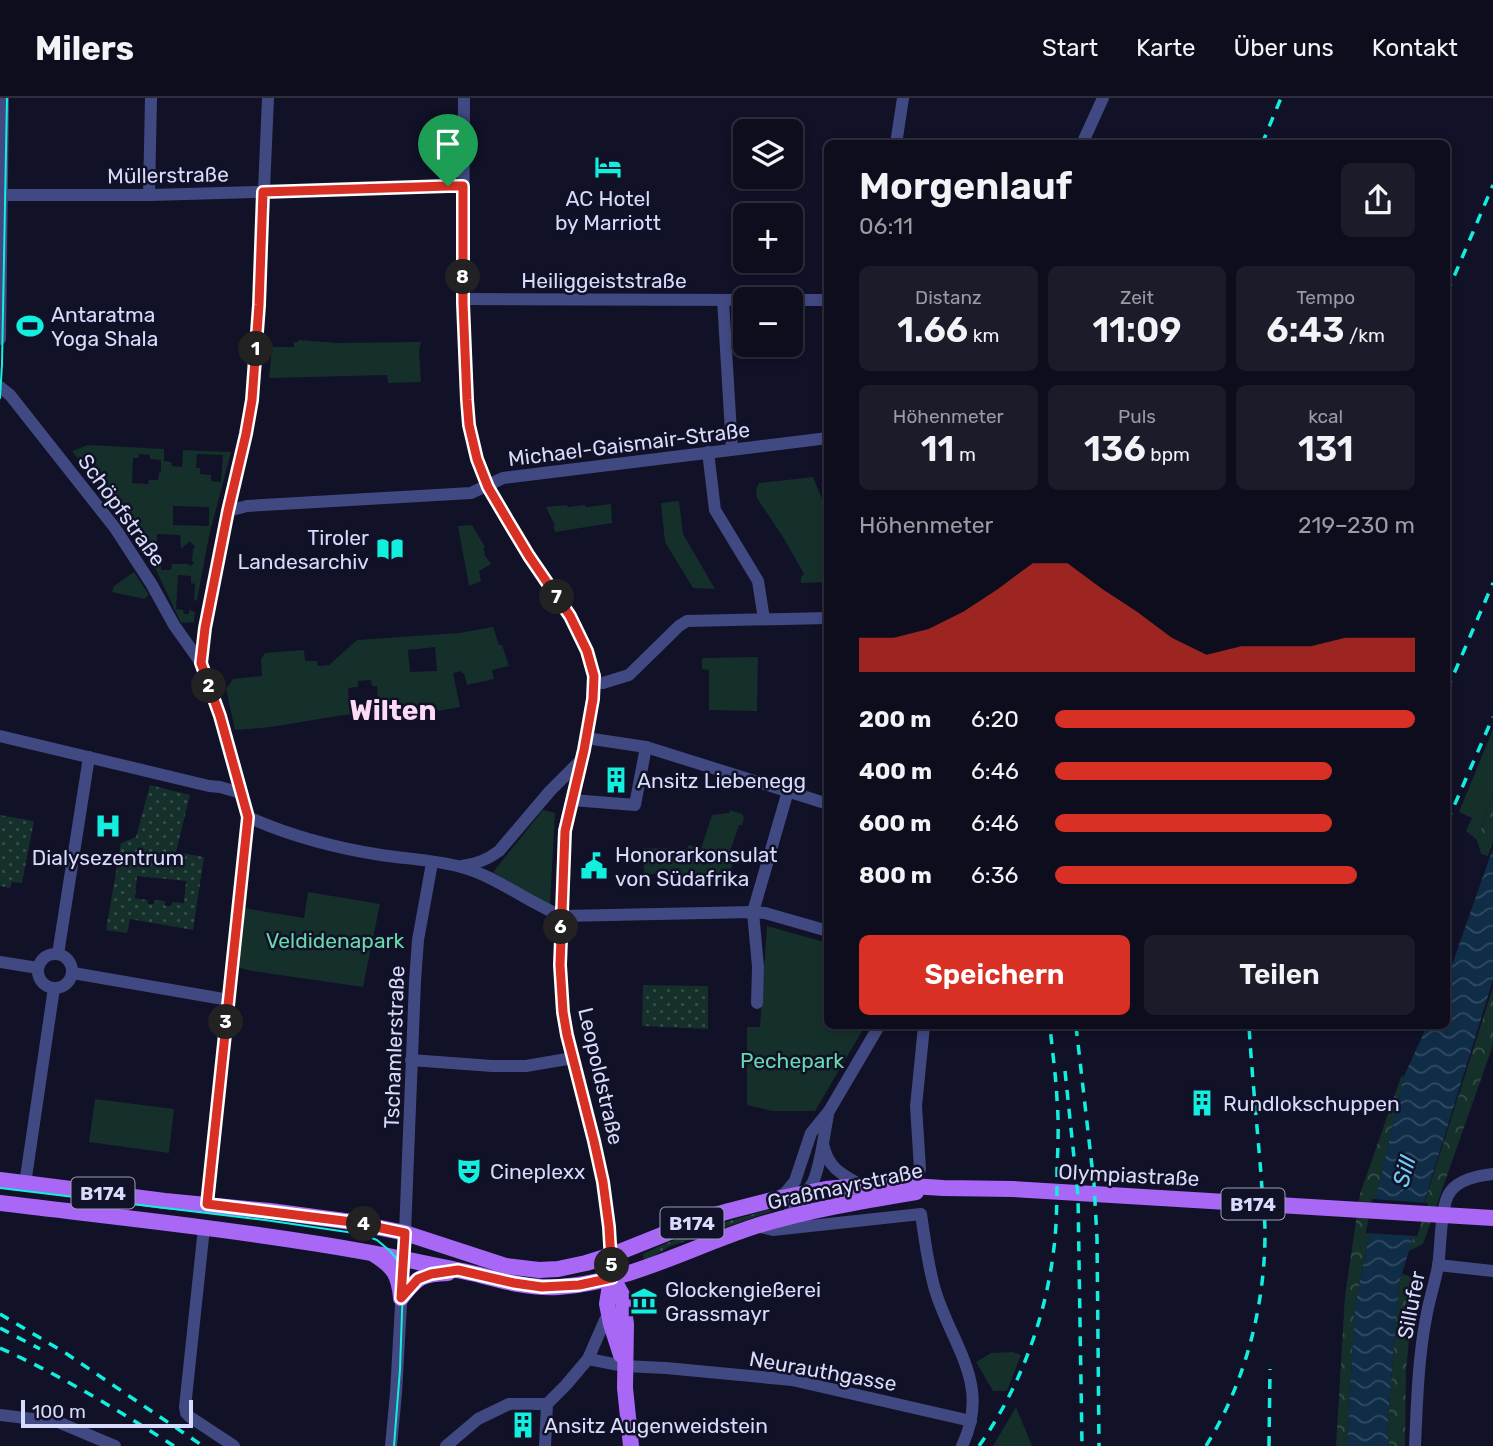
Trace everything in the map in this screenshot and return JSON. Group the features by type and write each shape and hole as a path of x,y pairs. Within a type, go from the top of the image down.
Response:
{"main road":[{"name":"B174","path":"0,1180 352,1222 405,1233 496,1263 528,1269 567,1267 612,1255"},
{"name":"Graßmayrstraße","path":"612,1255 702,1219 805,1193 880,1184 1013,1189"},
{"name":"Graßmayrstraße","path":"612,1278 643,1269 755,1226 840,1205 943,1188"},
{"name":"Olympiastraße","path":"1013,1189 1493,1218"},
{"name":"B174","path":"0,1203 370,1252 542,1287 579,1285 612,1278"},
{"path":"370,1252 394,1271 401,1298"},
{"name":"Leopoldstraße","path":"612,1255 612,1278 607,1304 624,1366"},
{"path":"401,1298 418,1279 458,1270"},
{"name":"Leopoldstraße","path":"612,1278 622,1294 626,1324 624,1366 631,1446"}],"street":[{"path":"0,339 3,98"},
{"path":"149,195 151,98"},
{"path":"207,1204 248,817 220,716 201,663 205,628 252,400 268,98"},
{"name":"Leopoldstraße","path":"465,98 463,299 469,425 477,459 488,487 529,556 570,616 589,657 594,682 582,759 565,831 560,965 565,1023 603,1182 612,1255"},
{"path":"897,140 903,98"},
{"path":"1084,140 1103,98"},
{"name":"Müllerstraße","path":"1,195 149,195 463,186"},
{"name":"Heiliggeiststraße","path":"463,299 733,300"},
{"path":"723,300 732,449"},
{"path":"803,300 824,300"},
{"name":"Schöpfstraße","path":"0,387 10,395 115,528 152,584 174,625 201,663"},
{"name":"Michael-Gaismair-Straße","path":"228,511 247,506 471,493 503,478 824,438"},
{"path":"708,453 715,510 758,580 764,620"},
{"path":"594,682 603,683 629,675 684,622 824,618"},
{"path":"0,736 241,793"},
{"path":"586,738 646,747 824,803"},
{"path":"572,800 635,805 646,747"},
{"path":"58,954 89,757"},
{"path":"248,817 280,831 379,855 459,866 474,864 489,859 499,851 550,791 582,759"},
{"path":"757,1003 758,967 753,912 788,791"},
{"name":"Tschamlerstraße","path":"391,1446 405,1233 418,940 432,863"},
{"path":"459,866 495,880 562,916 753,912 824,930"},
{"path":"58,954 71,963 73,973 68,983 54,988 43,984 38,968 43,958 58,954"},
{"path":"0,962 38,968"},
{"path":"73,973 229,1000"},
{"path":"25,1184 54,988"},
{"path":"776,1199 795,1181 810,1133 829,1111 877,1029"},
{"path":"920,1169 916,1106 924,1029"},
{"path":"411,1060 481,1066 526,1066 573,1058"},
{"path":"786,1218 815,1175 829,1111"},
{"path":"823,1140 826,1156 834,1168 861,1185"},
{"name":"Sillufer","path":"1415,1446 1421,1356 1447,1197 1452,1189 1466,1181 1493,1174"},
{"name":"Graßmayrstraße","path":"755,1226 773,1230 921,1214 937,1296 973,1388 971,1421 962,1446"},
{"path":"204,1228 185,1407 186,1413 234,1446"},
{"path":"1438,1265 1493,1271"},
{"path":"545,1446 547,1404 588,1359 609,1316"},
{"name":"Neurauthgasse","path":"588,1359 624,1366 792,1380 971,1421"},
{"path":"446,1446 478,1419 509,1404 547,1404"},
{"path":"0,1415 58,1422 115,1446"}],"green space":[{"path":"294,342 337,343 421,342 421,382 388,383 387,375 269,378 272,347 294,347"},
{"path":"88,445 164,449 164,461 171,462 172,466 182,467 183,450 231,452 209,536 197,600 194,601 195,584 191,583 191,576 178,575 176,609 183,610 184,614 189,614 189,610 195,612 194,622 181,623 150,557 132,528 72,451","holes":["139,454 161,460 158,480 149,480 148,484 132,483 133,458 138,458","197,454 223,455 221,482 211,481 211,475 200,474 200,468 196,468","173,506 209,507 209,526 173,525","157,534 180,535 181,549 190,541 195,547 192,561 194,563 190,566 172,564 171,570 161,570 161,563 156,563"]},
{"path":"813,477 824,504 824,582 801,583 804,574 757,498 759,483"},
{"path":"679,501 683,534 715,589 693,588 665,542 661,503"},
{"path":"611,504 612,523 555,532 546,507 586,507"},
{"path":"472,525 491,564 479,571 481,581 469,586 458,526"},
{"path":"134,572 149,595 144,599 112,592 114,586"},
{"path":"493,627 509,666 492,670 494,679 467,685 464,673 453,673 460,707 392,719 390,710 235,730 226,689 233,679 262,676 261,659 265,653 304,650 305,661 317,661 318,666 329,665 357,640 459,633","holes":["435,647 437,671 410,672 408,650","371,680 372,686 377,686 378,700 374,701 374,705 353,707 353,702 349,702 348,688 358,687 358,681"]},
{"path":"758,657 757,711 709,710 709,670 702,669 702,658"},
{"path":"1493,729 1493,794 1477,840 1466,831 1472,818 1459,812"},
{"path":"150,785 190,795 176,852 204,857 193,930 130,919 127,933 106,930 121,843 136,837","holes":["137,876 186,881 184,903 172,902 171,906 165,906 165,901 154,900 154,904 148,904 147,900 135,898"]},
{"path":"1493,794 1493,841 1488,856 1481,854 1477,840"},
{"path":"543,810 555,813 550,905 493,872"},
{"path":"730,810 742,814 744,818 727,860 733,863 729,875 644,874 643,848 687,849 689,845 701,849 712,815 729,813"},
{"path":"0,815 34,821 22,883 12,882 10,888 0,886"},
{"name":"Veldidenapark","path":"308,892 380,904 363,987 232,966 238,907 304,918"},
{"name":"Pechepark","path":"767,926 824,942 824,1029 863,1029 815,1111 772,1111 747,1105 747,1027 760,1027"},
{"path":"643,985 708,986 708,1029 642,1026"},
{"path":"1493,987 1493,1045 1423,1244 1409,1251"},
{"path":"1404,1076 1355,1307 1347,1446 1336,1446 1345,1296 1360,1194 1401,1077"},
{"path":"95,1099 174,1109 169,1153 89,1142"},
{"path":"780,1207 671,1246 644,1261 643,1254 676,1239"},
{"path":"1402,1274 1415,1282 1406,1370 1405,1446 1389,1446 1387,1431 1399,1283"},
{"path":"1013,1352 1021,1355 1007,1391 993,1391 976,1362 991,1353"},
{"path":"1016,1407 1032,1446 993,1446"}],"water":[{"name":"Sill","path":"1493,848 1493,980 1399,1283 1387,1431 1389,1446 1347,1446 1355,1307 1378,1189 1404,1076 1426,1029 1450,1029 1450,970"}],"pier":[{"path":"1372,1199 1428,1203 1417,1236 1366,1233"}],"tram line":[{"path":"0,398 7,98"},
{"path":"0,1188 265,1220 361,1234 377,1240 396,1258 403,1284 394,1446"}],"railway":[{"path":"1264,140 1281,98"},
{"path":"1450,286 1493,185"},
{"path":"1450,683 1493,583"},
{"path":"1450,815 1493,717"},
{"path":"979,1446 1020,1373 1039,1320 1051,1266 1056,1221 1058,1126 1050,1029"},
{"path":"1076,1029 1094,1184 1097,1238 1099,1446"},
{"path":"1206,1446 1232,1397 1242,1370 1257,1316 1264,1261 1265,1226 1249,1029"},
{"path":"1065,1071 1078,1196 1082,1446"},
{"path":"0,1314 67,1354 203,1446"},
{"path":"0,1328 40,1349"},
{"path":"0,1348 88,1394 174,1446"},
{"path":"1269,1446 1270,1369"}],"place":[{"name":"AC Hotel by Marriott","path":"608,167"},
{"name":"Antaratma Yoga Shala","path":"30,326"},
{"name":"Tiroler Landesarchiv","path":"390,549"},
{"name":"Ansitz Liebenegg","path":"616,780"},
{"name":"Dialysezentrum","path":"108,826"},
{"name":"Honorarkonsulat von Südafrika","path":"594,866"},
{"name":"Rundlokschuppen","path":"1202,1103"},
{"name":"Cineplexx","path":"469,1171"},
{"name":"Glockengießerei Grassmayr","path":"644,1301"},
{"name":"Ansitz Augenweidstein","path":"523,1425"}],"district":[{"name":"Wilten","path":"393,710"}],"route":[{"path":"448,186 463,186 463,303 467,400 469,425 477,459 488,487 508,521 570,616 591,661 594,676 584,750 565,831 560,965 567,1035 603,1182 612,1255 612,1278 579,1285 542,1287 458,1270 423,1276 410,1286 401,1298 405,1233 352,1222 207,1204 248,817 233,758 201,663 205,628 252,400 263,192 448,186"}]}
